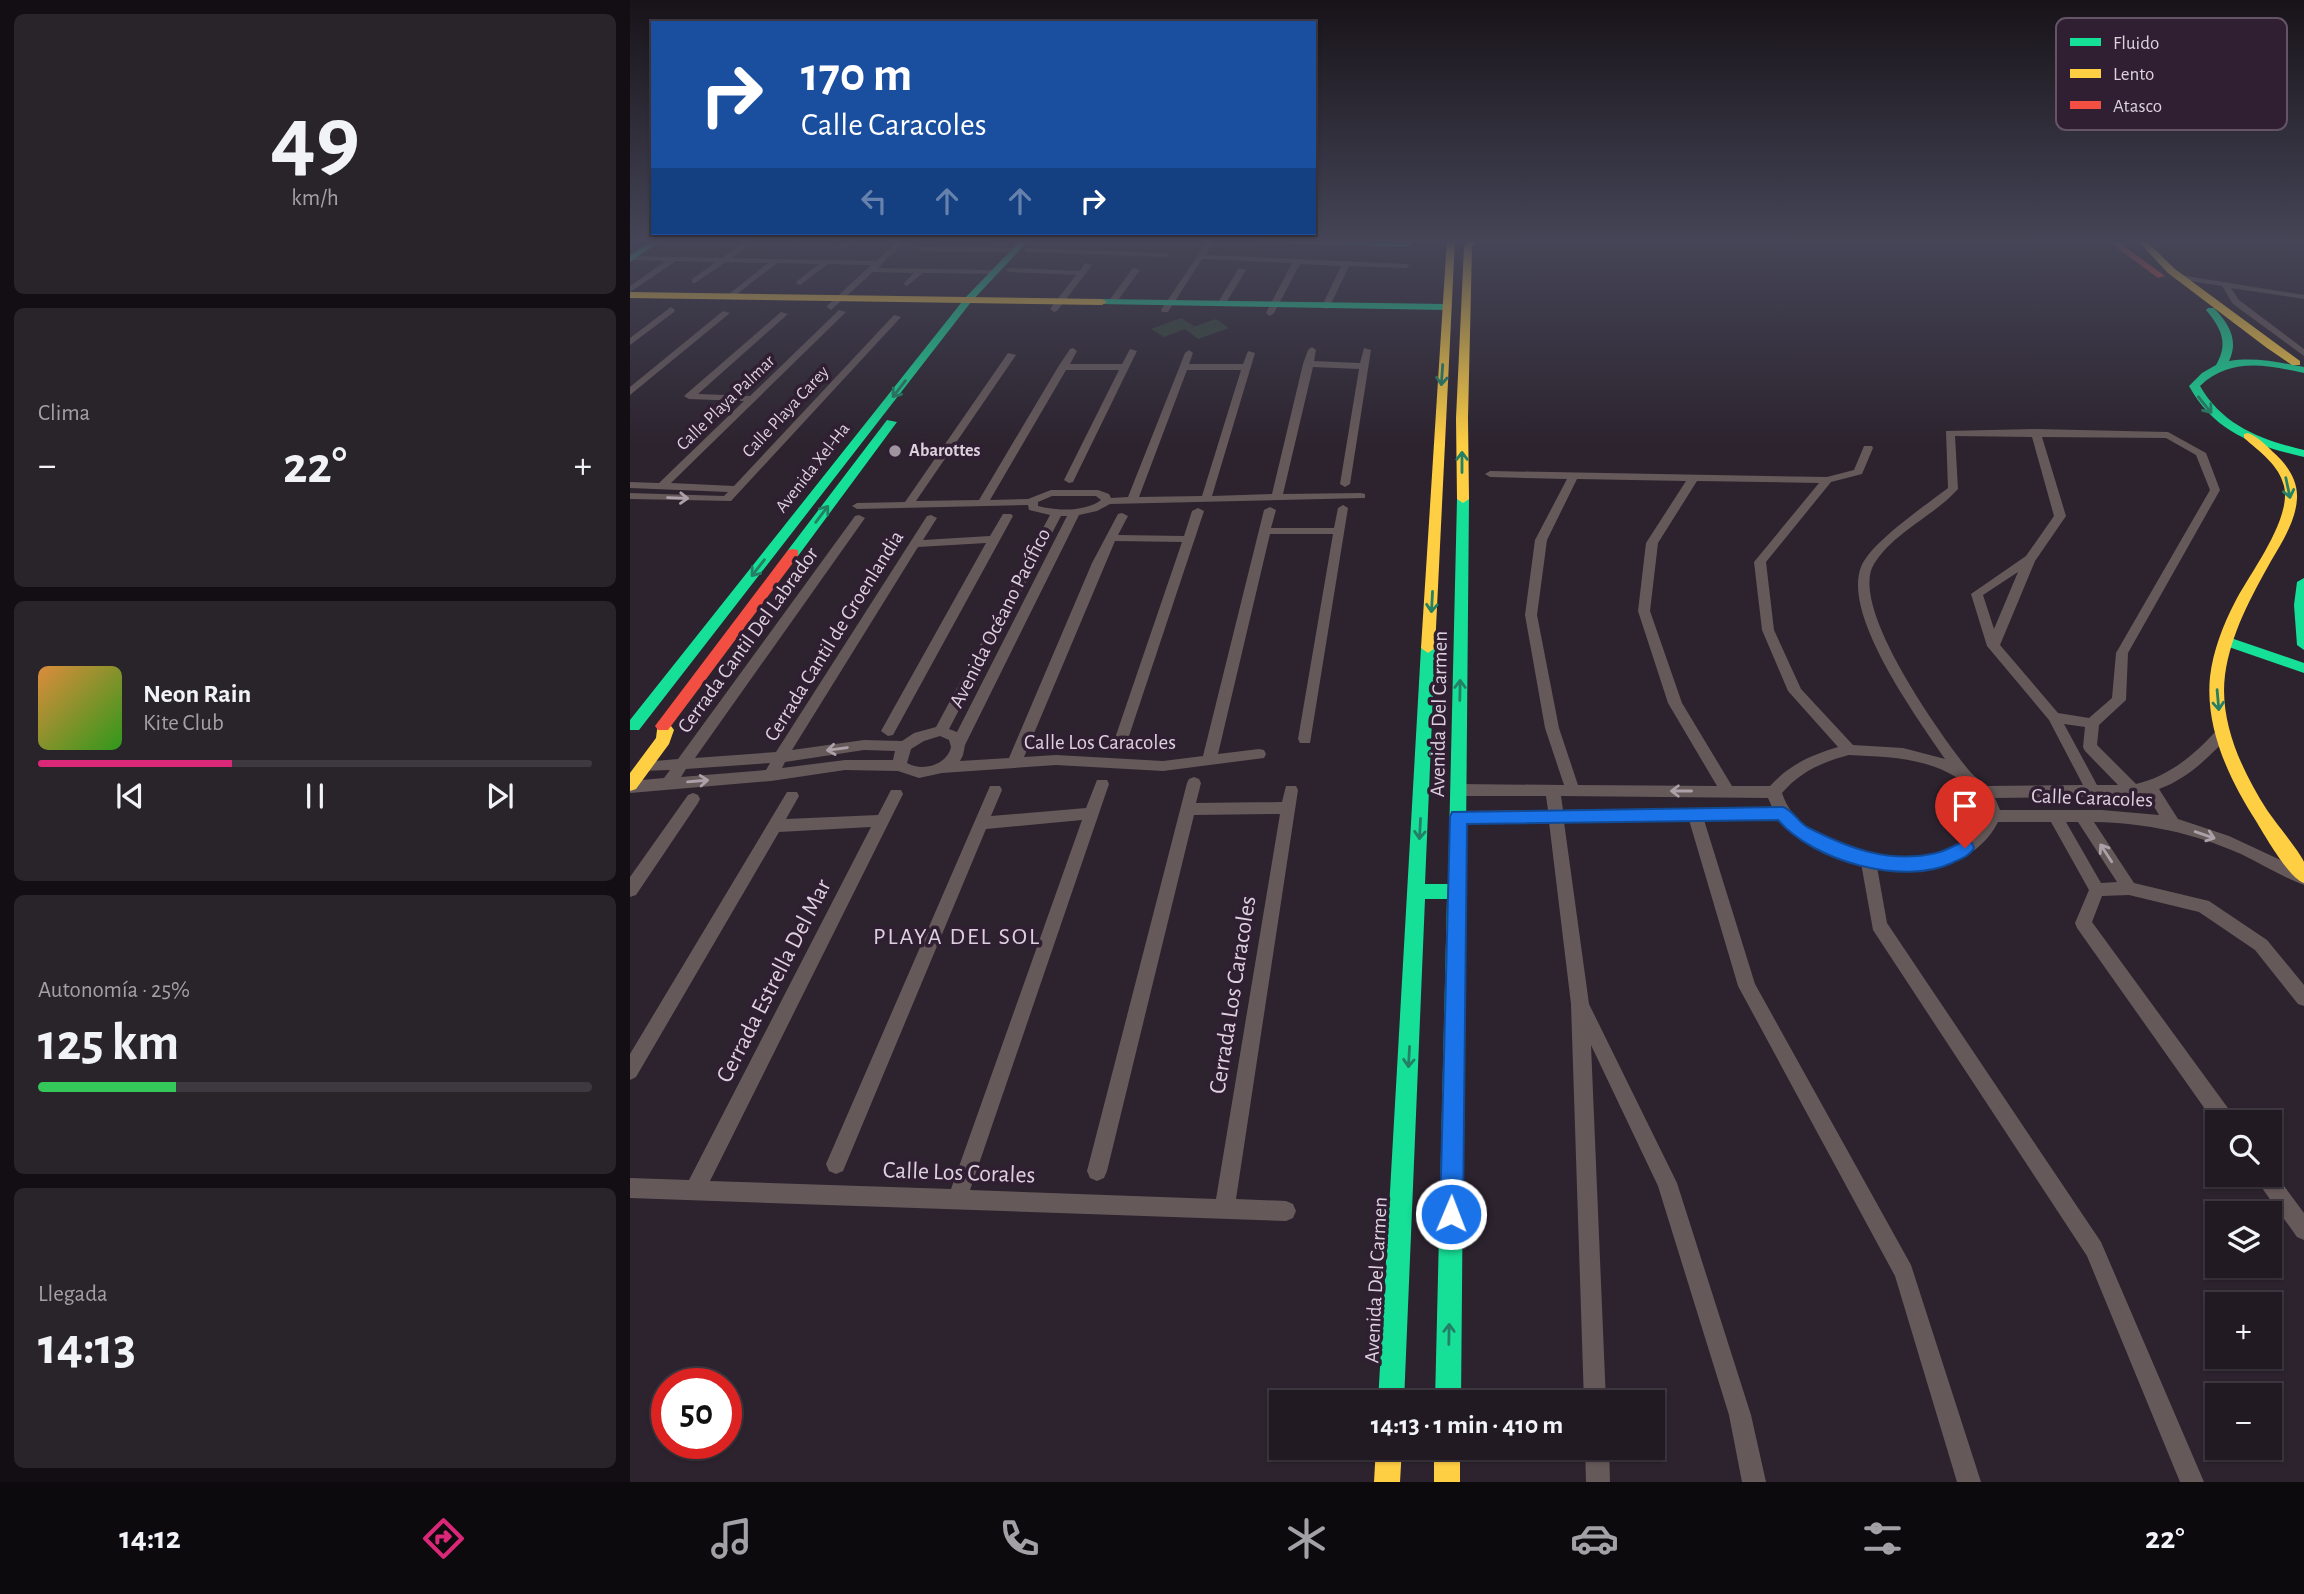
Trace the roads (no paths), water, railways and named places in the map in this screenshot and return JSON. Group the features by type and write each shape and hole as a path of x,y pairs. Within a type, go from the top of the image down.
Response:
{"street":[{"name":"Calle Playa Palmar","path":"662,486 753,399 835,308"},
{"name":"Avenida Xel-Ha","path":"632,727 970,308"},
{"name":"Avenida Xel-Ha","path":"643,767 666,735 663,726 970,308"},
{"path":"1223,308 1447,310"},
{"path":"1256,308 1297,308"},
{"path":"1356,308 1381,310"},
{"name":"Avenida Del Carmen","path":"1392,1390 1417,891 1443,730 1463,551 1462,418 1466,308"},
{"path":"2207,308 2224,323 2230,335 2228,358 2221,366"},
{"path":"2223,308 2265,345 2304,368"},
{"path":"2244,308 2304,353"},
{"path":"630,342 671,310"},
{"name":"Avenida Del Carmen","path":"1447,310 1439,422 1435,550 1443,730 1459,790 1448,1390"},
{"path":"630,392 726,313"},
{"path":"753,399 689,396 784,314"},
{"name":"Calle Playa Carey","path":"630,496 727,499 897,317"},
{"path":"1277,497 1312,350"},
{"path":"1345,484 1367,350"},
{"path":"983,503 1073,351"},
{"path":"1069,480 1133,351"},
{"path":"1132,500 1189,353"},
{"path":"1206,499 1251,353"},
{"path":"908,505 1011,355"},
{"path":"1308,364 1365,366"},
{"path":"2304,368 2269,364 2221,366 2201,374 2194,386 2198,400 2213,415 2248,436 2272,446 2304,454"},
{"path":"1063,367 1124,367"},
{"path":"1184,367 1245,367"},
{"path":"1439,422 1462,418"},
{"path":"1993,646 2030,559 2060,516 2036,432"},
{"path":"1774,792 1778,808 1796,829 1828,846 1868,861 1906,865 1940,860 1965,848 1983,832 1993,816 1991,802 1962,772 1885,657 1863,594 1867,566 1889,542 1953,489 1951,433 2168,435 2201,453 2215,490 2122,653 2119,700 2092,723 2090,747"},
{"path":"2248,436 2285,473 2292,496 2284,524 2239,612 2220,661 2216,695 2223,733 2247,792 2304,877"},
{"path":"1490,474 1827,480 1858,472 1868,448"},
{"path":"1573,791 1552,728 1531,615 1541,540 1574,475"},
{"path":"1694,477 1652,543 1644,611 1675,703 1727,792"},
{"path":"1827,480 1760,562 1768,630 1795,691 1850,750"},
{"path":"630,485 736,489"},
{"path":"908,505 1032,502 1041,495 1051,493 1098,493 1105,496 1107,501"},
{"path":"1032,502 1031,506 1037,510 1075,511 1098,509 1107,501 1362,496"},
{"name":"Cerrada Cantil Del Labrador","path":"668,784 858,512 908,505"},
{"path":"1305,739 1343,508"},
{"path":"1209,760 1270,510"},
{"name":"Avenida Océano Pacífico","path":"941,732 1058,511"},
{"name":"Avenida Océano Pacífico","path":"959,742 1075,511"},
{"path":"1119,747 1198,511"},
{"path":"888,732 1007,516"},
{"path":"1014,764 1122,516"},
{"name":"Cerrada Cantil de Groenlandia","path":"771,775 931,518"},
{"path":"1265,531 1338,531"},
{"path":"1111,538 1187,539"},
{"path":"916,544 994,539"},
{"path":"1435,550 1463,551"},
{"path":"2030,559 1978,594 1993,646 2054,717 2092,791"},
{"path":"2304,582 2301,605 2304,645"},
{"path":"2228,642 2304,668"},
{"path":"662,691 689,692"},
{"path":"2054,717 2092,723"},
{"path":"632,727 651,722 663,726"},
{"path":"630,786 771,775 845,765 900,766 905,771 922,774 942,768 956,755 959,742 956,737 941,732 922,735 905,746 900,753 900,766"},
{"name":"Calle Caracoles","path":"1983,792 2133,790 2150,787 2183,771 2223,733"},
{"path":"630,786 643,767 780,757 864,745 905,746"},
{"path":"2069,747 2090,747 2133,790"},
{"path":"1459,790 1774,792 1801,765 1825,755 1850,750 1905,755 1934,761 1962,772"},
{"name":"Calle Los Caracoles","path":"942,768 1056,760 1163,766 1259,754"},
{"path":"957,1199 1102,783"},
{"path":"1097,1171 1194,783"},
{"path":"2150,787 2173,824"},
{"path":"836,1164 995,790"},
{"name":"Cerrada Los Caracoles","path":"1224,1209 1291,790"},
{"path":"1553,791 1580,1004 1595,1390"},
{"path":"1648,791 1653,815"},
{"path":"2012,792 2016,807 2026,816"},
{"name":"Cerrada Estrella Del Mar","path":"695,1190 896,794"},
{"path":"630,1071 792,796"},
{"path":"630,890 693,799"},
{"path":"1188,809 1288,808"},
{"path":"983,823 1092,813"},
{"path":"1458,817 1783,813"},
{"path":"1695,814 1747,986 1904,1272 1969,1482"},
{"name":"Calle Caracoles","path":"1993,816 2140,818 2173,824 2231,844 2304,877"},
{"path":"2056,817 2097,890"},
{"path":"2083,817 2129,888"},
{"path":"774,826 882,821"},
{"path":"1868,861 1879,925 2094,1249 2192,1482"},
{"path":"2097,890 2129,888 2203,906 2261,945 2304,998"},
{"path":"2097,890 2083,923 2217,1110"},
{"path":"1417,891 1457,892"},
{"path":"1580,1004 1667,1184 1741,1415 1754,1482"},
{"path":"2273,1187 2304,1230"},
{"name":"Calle Los Corales","path":"630,1188 1286,1211"},
{"path":"1387,1482 1388,1460"},
{"path":"1447,1460 1447,1482"},
{"path":"1597,1460 1598,1482"}],"place":[{"name":"Abarottes","path":"895,451"}],"district":[{"name":"PLAYA DEL SOL","path":"957,937"}]}
